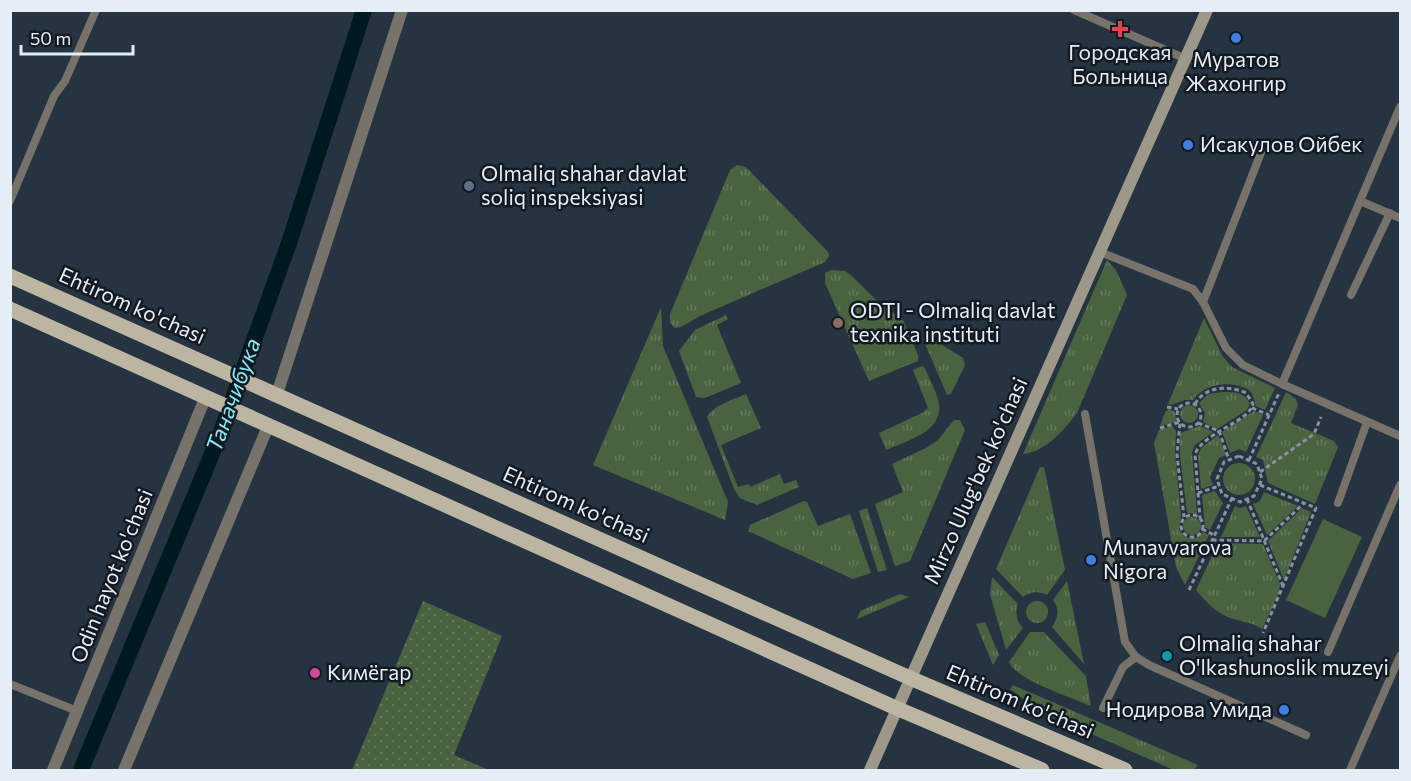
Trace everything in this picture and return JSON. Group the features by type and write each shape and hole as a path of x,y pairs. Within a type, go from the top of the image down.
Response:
{"main road":[{"name":"Mirzo Ulug'bek ko'chasi","path":"870,771 1207,10"},
{"name":"Ehtirom ko'chasi","path":"10,276 910,678 1125,771"},
{"path":"10,309 896,708 1042,771"}],"street":[{"path":"273,392 402,10"},
{"name":"Odin hayot ko'chasi","path":"53,771 206,396"},
{"path":"124,771 269,424"}],"lane":[{"path":"10,201 54,96 65,81 96,10"},
{"path":"1074,10 1186,59"},
{"path":"1282,384 1401,107"},
{"path":"1203,302 1262,150"},
{"path":"1360,201 1401,218"},
{"path":"1351,295 1390,213"},
{"path":"1100,252 1193,289 1203,302 1226,348 1244,365 1401,436"},
{"path":"1085,414 1125,642 1136,657 1149,665 1306,735"},
{"path":"1338,503 1367,422"},
{"path":"1328,652 1401,485"},
{"path":"1104,708 1123,667 1136,657"},
{"path":"1350,771 1401,657"},
{"path":"10,684 78,711"}],"path":[{"path":"1249,460 1282,384"},
{"path":"1219,431 1198,423 1188,427 1177,417 1178,409 1184,404 1195,404 1207,391 1228,388 1246,393 1250,397 1252,408"},
{"path":"1195,404 1201,413 1198,423"},
{"path":"1167,407 1178,409"},
{"path":"1252,408 1269,415"},
{"path":"1180,422 1177,455 1184,517 1180,525 1186,535 1197,536 1202,529 1195,453 1198,447 1252,408"},
{"path":"1260,472 1314,434 1321,417"},
{"path":"1160,428 1180,422"},
{"path":"1219,431 1229,460"},
{"path":"1239,456 1257,465 1262,479 1254,496 1240,502 1222,494 1217,479 1224,462 1229,460 1239,456"},
{"path":"1260,485 1316,508 1263,633"},
{"path":"1198,493 1219,486"},
{"path":"1189,590 1232,498"},
{"path":"1247,499 1283,587"},
{"path":"1212,540 1264,541 1304,503"},
{"path":"1184,517 1193,514 1200,519"},
{"path":"1202,529 1214,535"}],"green space":[{"path":"737,165 746,167 828,252 829,256 825,262 675,328 670,323 670,314 730,170"},
{"path":"1107,260 1116,270 1127,295 1077,413 1046,445 1023,454"},
{"path":"831,270 845,271 878,302 903,320 918,355 918,361 869,381 825,283 825,273"},
{"path":"661,307 663,346 728,502 725,520 593,465"},
{"path":"726,315 728,319 717,325 741,383 705,398 696,397 679,351 695,330"},
{"path":"1204,318 1223,357 1232,367 1275,388 1265,410 1256,406 1249,390 1225,384 1204,390 1193,400 1168,404"},
{"path":"928,336 963,358 965,365 951,394 947,395 923,339"},
{"path":"922,366 937,395 939,414 935,422 922,434 886,450 879,433 928,408 913,370"},
{"path":"1223,392 1242,395 1250,404 1247,410 1217,429 1203,422 1205,413 1199,403 1208,394"},
{"path":"1286,392 1296,399 1298,405 1291,423 1334,441 1338,447 1315,504 1268,483 1263,460 1256,457"},
{"path":"746,394 761,428 721,445 738,487 749,484 750,487 780,474 784,484 796,480 799,487 757,505 740,498 734,489 707,417 719,406"},
{"path":"1189,405 1195,408 1198,414 1195,420 1189,423 1183,420 1180,414 1183,408"},
{"path":"1169,409 1175,412 1176,422 1160,426 1165,412"},
{"path":"1254,411 1263,415 1246,452 1239,449 1230,453 1222,432"},
{"path":"954,420 960,420 965,430 910,561 895,566 875,504 903,492 892,464 938,440"},
{"path":"1172,426 1176,431 1175,453 1181,516 1179,529 1184,536 1190,538 1197,537 1203,532 1209,535 1185,585 1176,567 1154,443 1159,430"},
{"path":"1200,426 1213,432 1195,445 1192,452 1197,514 1187,513 1180,456 1180,433"},
{"path":"1218,435 1226,455 1219,458 1210,477 1213,485 1201,489 1198,455 1201,448"},
{"path":"1239,463 1250,468 1255,479 1250,490 1239,495 1228,490 1223,479 1228,468"},
{"path":"1040,467 1044,467 1065,570 1047,595 1035,592 1023,597 996,569"},
{"path":"1215,491 1223,503 1210,530 1205,527 1202,495"},
{"path":"1264,492 1298,506 1267,535 1253,504 1260,501"},
{"path":"804,501 807,502 818,526 850,514 871,573 853,579 748,531 750,525"},
{"path":"1235,506 1240,508 1246,506 1260,537 1221,537"},
{"path":"867,508 887,570 878,572 859,511"},
{"path":"1302,508 1311,512 1284,580 1268,541"},
{"path":"1192,517 1198,520 1201,526 1198,532 1192,535 1186,532 1183,526 1186,520"},
{"path":"1323,519 1362,537 1325,618 1286,600"},
{"path":"1218,543 1263,544 1280,584 1279,593 1262,629 1220,613 1196,590"},
{"path":"992,577 1018,604 1017,616 1023,628 1006,650 990,594"},
{"path":"1067,581 1084,664 1052,627 1057,614 1057,607 1053,600"},
{"path":"900,594 909,597 857,619 860,611"},
{"path":"423,601 502,636 454,755 489,770 352,770"},
{"path":"1037,601 1045,604 1048,612 1045,620 1037,623 1029,620 1026,612 1029,604"},
{"path":"985,622 999,655 993,665 976,624"},
{"path":"1030,632 1044,632 1086,676 1091,706 1033,682 1014,669 1009,662"},
{"path":"1013,685 1198,765 1194,770 1174,770 1039,711 1010,689"}],"waterway":[{"name":"Таначибука","path":"81,770 221,432 289,243 364,10"}],"place":[{"name":"Городская Больница","path":"1120,29"},
{"name":"Муратов Жахонгир","path":"1236,38"},
{"name":"Исакулов Ойбек","path":"1188,145"},
{"name":"Olmaliq shahar davlat soliq inspeksiyasi","path":"469,186"},
{"name":"ODTI - Olmaliq davlat texnika instituti","path":"838,323"},
{"name":"Munavvarova Nigora","path":"1091,560"},
{"name":"Olmaliq shahar O'lkashunoslik muzeyi","path":"1167,656"},
{"name":"Кимёгар","path":"315,673"},
{"name":"Нодирова Умида","path":"1284,710"}]}
